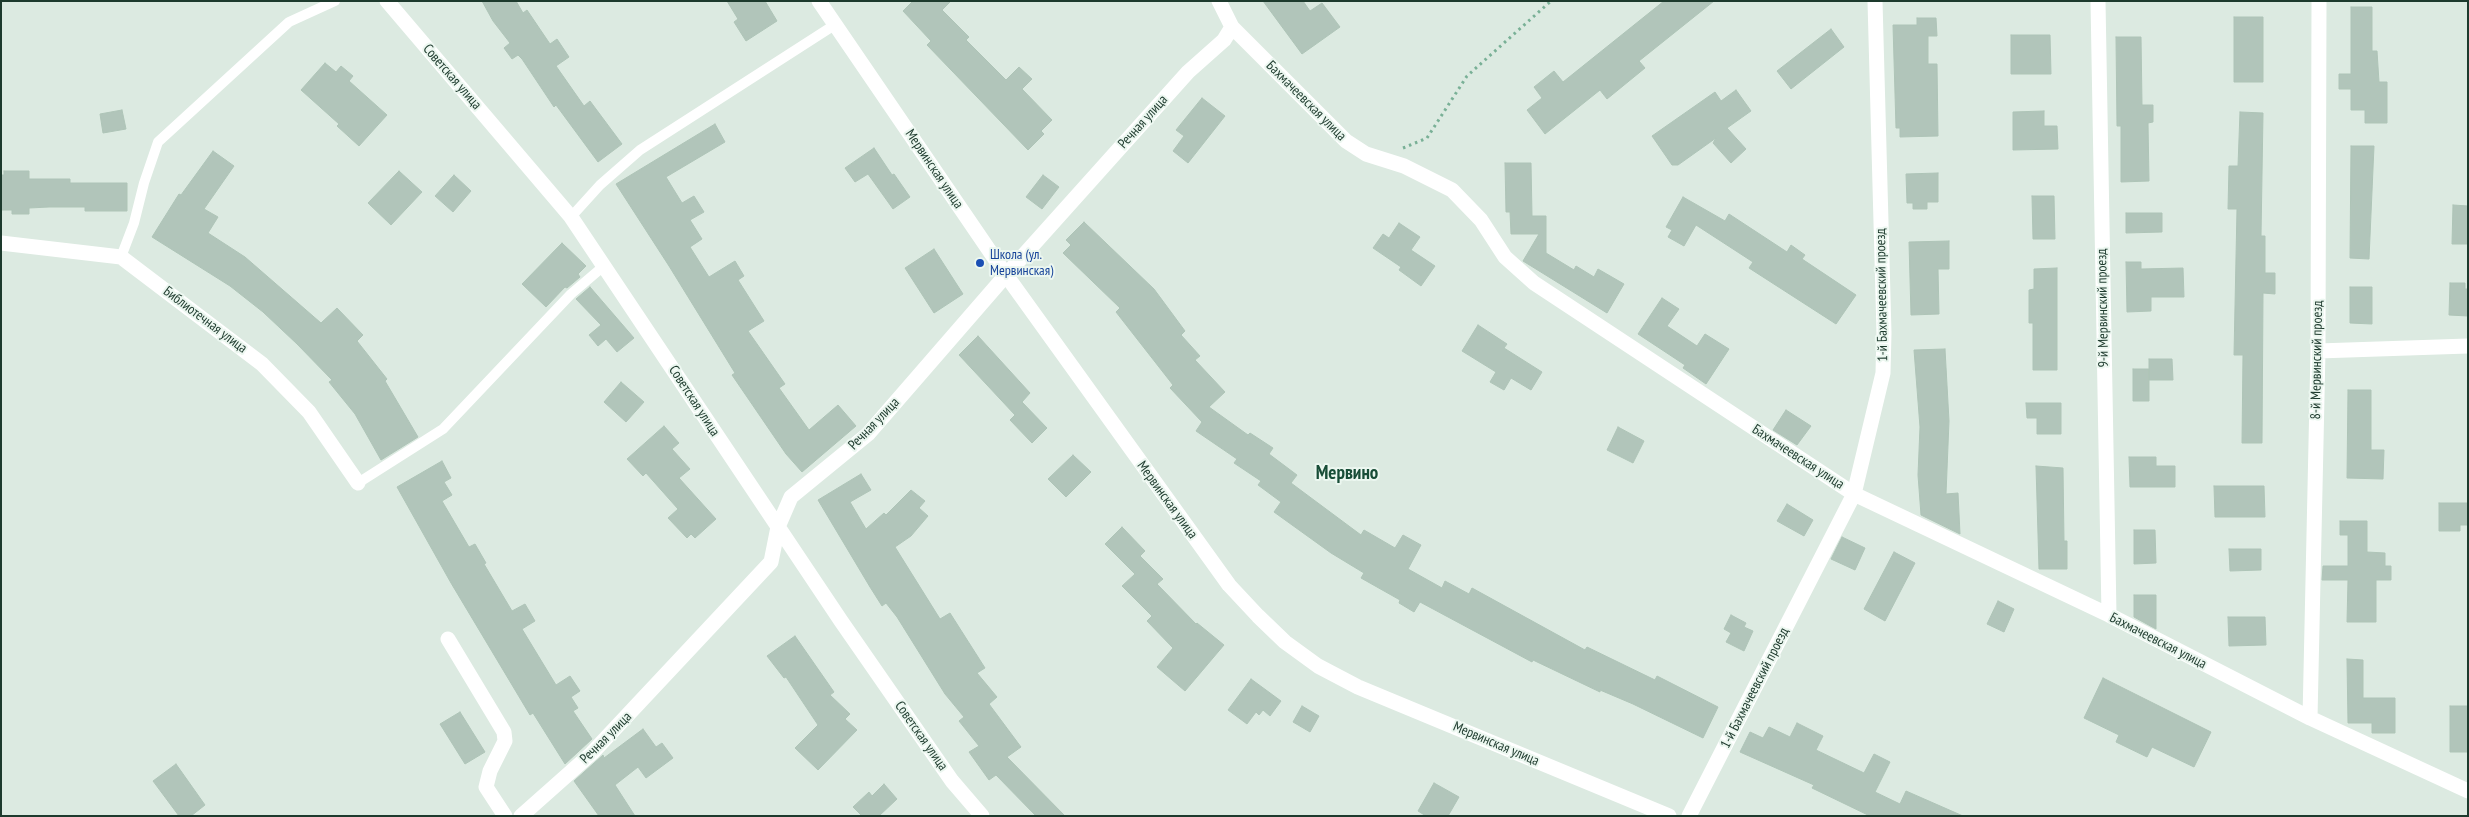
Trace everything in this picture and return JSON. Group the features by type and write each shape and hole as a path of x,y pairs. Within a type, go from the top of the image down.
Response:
{"street":[{"name":"Советская улица","path":"387,1 571,217 778,528 952,780 982,816"},
{"name":"Мервинская улица","path":"819,1 1006,275 1229,585 1285,642 1318,666 1358,687 1669,816"},
{"name":"Бахмачеевская улица","path":"1219,1 1232,27 1346,141 1366,154 1404,166 1452,190 1481,220 1504,257 1534,283 1854,494 2109,615 2310,718 2468,791"},
{"name":"1-й Бахмачеевский проезд","path":"1689,816 1854,494 1883,373 1884,323 1875,1"},
{"name":"9-й Мервинский проезд","path":"2098,1 2109,615"},
{"name":"8-й Мервинский проезд","path":"2310,718 2318,351 2319,1"},
{"name":"Речная улица","path":"521,816 592,753 771,562 778,528 791,496 868,434 1006,275 1188,72 1224,40 1232,27"},
{"name":"Библиотечная улица","path":"1,243 121,258 262,364 309,412 358,483"},
{"path":"2318,351 2468,346"},
{"path":"448,639 504,732 505,741 490,771 486,787 505,816"}],"lane":[{"path":"121,258 134,223 144,182 158,142 289,22 335,1"},
{"path":"571,217 600,185 640,150 836,24"},
{"path":"358,483 443,429 571,294 604,265"}],"path":[{"path":"1398,150 1427,138 1467,76 1551,1"}],"building":[{"path":"482,1 516,1 523,13 527,10 550,44 557,39 569,57 556,66 584,106 590,101 622,144 598,162 556,105 554,107 522,59 518,55 512,59 504,48 510,43 493,21"},
{"path":"727,1 765,1 777,21 746,41 734,22 738,19"},
{"path":"913,1 951,1 942,10 969,37 966,40 1006,80 1019,67 1032,79 1022,89 1052,120 1041,131 1044,134 1028,150 927,45 931,41 903,11"},
{"path":"1263,1 1303,1 1310,11 1322,3 1340,27 1302,54"},
{"path":"1664,1 1714,1 1639,61 1645,68 1607,99 1600,90 1545,134 1527,110 1542,98 1534,87 1554,71 1563,82"},
{"path":"2351,7 2372,7 2372,51 2377,51 2379,82 2387,82 2387,123 2365,123 2365,110 2351,110 2351,89 2339,89 2339,74 2351,74"},
{"path":"2234,17 2263,17 2263,82 2234,82"},
{"path":"1917,18 1936,18 1937,36 1928,36 1928,64 1937,64 1938,136 1900,137 1900,128 1896,128 1893,25 1917,25"},
{"path":"1831,29 1844,47 1791,89 1777,71"},
{"path":"2011,35 2050,35 2051,74 2011,74"},
{"path":"2116,37 2141,37 2142,105 2153,105 2153,122 2148,123 2149,181 2121,182 2121,126 2117,126"},
{"path":"325,63 336,72 341,66 353,76 349,81 387,115 359,146 337,126 339,124 301,90"},
{"path":"1736,90 1751,111 1727,128 1746,149 1731,163 1713,143 1716,138 1678,165 1672,165 1652,136 1715,92 1721,101"},
{"path":"1202,98 1225,116 1188,163 1173,151 1184,136 1176,130"},
{"path":"122,110 126,129 103,133 100,114"},
{"path":"2044,111 2044,126 2057,126 2058,149 2013,150 2013,112"},
{"path":"2240,112 2263,113 2261,236 2265,236 2265,273 2275,273 2275,294 2263,293 2262,443 2242,443 2243,355 2234,355 2237,209 2228,209 2229,166 2238,166"},
{"path":"715,124 725,142 666,177 682,203 694,196 704,212 690,220 702,239 690,247 709,277 735,261 744,276 738,280 764,321 748,331 785,384 779,388 809,430 838,405 856,426 802,472 786,454 732,375 735,373 616,184"},
{"path":"2351,146 2374,146 2369,259 2350,258"},
{"path":"874,148 910,197 893,209 868,174 855,182 845,168"},
{"path":"213,151 234,166 204,209 218,217 208,233 245,257 321,323 337,308 363,335 357,341 387,379 385,381 418,437 381,460 355,414 329,382 332,380 297,344 263,312 230,286 152,237 179,194 181,195"},
{"path":"1505,163 1531,163 1532,216 1546,216 1546,253 1574,270 1576,266 1594,277 1598,269 1624,284 1607,313 1523,261 1539,234 1511,234 1510,212 1506,212"},
{"path":"4,171 29,171 29,179 70,179 70,183 127,183 127,211 85,211 85,207 49,207 29,208 29,214 12,214 12,210 1,210 1,175 4,175"},
{"path":"399,171 422,192 391,225 368,203"},
{"path":"1938,173 1938,202 1927,202 1927,209 1913,209 1913,203 1907,203 1906,174"},
{"path":"454,175 471,191 453,212 435,196"},
{"path":"1043,175 1059,187 1042,209 1026,197"},
{"path":"2032,196 2054,196 2055,239 2033,239"},
{"path":"1683,197 1725,221 1729,214 1787,252 1791,245 1805,255 1802,259 1856,295 1836,324 1749,268 1753,262 1696,225 1684,246 1668,237 1672,230 1666,227"},
{"path":"2453,205 2468,206 2468,244 2452,244"},
{"path":"2126,213 2162,213 2162,232 2126,233"},
{"path":"1084,222 1154,289 1185,331 1181,335 1200,356 1195,360 1225,392 1209,407 1248,435 1250,433 1273,448 1269,454 1297,475 1291,483 1361,535 1364,530 1395,548 1403,535 1421,545 1408,569 1442,588 1445,581 1469,594 1472,588 1585,650 1587,647 1655,680 1657,676 1718,707 1703,738 1633,704 1600,690 1600,692 1533,660 1532,662 1420,602 1414,612 1399,603 1400,600 1361,578 1364,573 1331,553 1274,512 1281,502 1258,485 1261,481 1234,463 1237,459 1196,431 1202,422 1170,388 1173,385 1116,312 1120,308 1063,253 1071,245 1066,240"},
{"path":"1399,223 1420,237 1411,250 1435,266 1421,286 1399,270 1401,267 1373,248 1383,234 1389,238"},
{"path":"1949,241 1949,269 1938,269 1939,314 1911,315 1909,242"},
{"path":"562,243 586,266 578,274 580,277 567,288 565,287 546,307 522,284"},
{"path":"934,249 963,294 934,313 905,268"},
{"path":"2126,262 2141,262 2141,269 2183,268 2184,297 2151,297 2151,311 2127,312"},
{"path":"2057,268 2057,370 2033,370 2033,323 2029,323 2029,290 2034,289 2034,269"},
{"path":"2450,283 2465,283 2465,289 2468,289 2468,316 2449,315"},
{"path":"590,287 634,338 617,352 606,339 598,346 589,335 601,325 576,299"},
{"path":"2350,287 2372,287 2372,324 2350,323"},
{"path":"1662,298 1679,309 1667,326 1697,346 1705,334 1729,349 1706,384 1683,368 1685,365 1638,334"},
{"path":"1478,325 1507,344 1504,348 1542,372 1531,390 1511,378 1504,390 1490,382 1496,372 1462,351"},
{"path":"978,336 1030,393 1022,402 1047,428 1032,443 1010,420 1015,415 959,355"},
{"path":"1945,349 1949,421 1946,494 1958,493 1960,534 1921,515 1918,475 1920,427 1914,350"},
{"path":"2149,359 2172,359 2173,380 2149,380"},
{"path":"2133,369 2149,369 2149,401 2133,401"},
{"path":"621,382 644,402 626,422 604,402"},
{"path":"2348,390 2371,390 2371,450 2384,450 2383,479 2347,478"},
{"path":"2026,403 2061,403 2061,434 2037,434 2037,418 2027,418"},
{"path":"1786,410 1811,426 1797,445 1773,430"},
{"path":"664,426 679,443 672,449 690,469 679,478 716,519 695,538 691,534 687,538 668,518 678,509 646,473 643,476 627,459"},
{"path":"1618,427 1644,441 1633,463 1607,450"},
{"path":"1073,455 1091,472 1066,497 1048,479"},
{"path":"2129,457 2156,457 2156,466 2175,466 2175,487 2130,487"},
{"path":"442,461 451,478 444,482 452,495 442,501 469,547 475,544 486,563 484,564 512,611 525,604 535,621 522,629 556,685 570,676 580,691 571,697 578,708 573,711 592,739 565,764 533,713 530,715 451,583 397,487"},
{"path":"2036,466 2063,468 2064,541 2067,541 2067,569 2039,569"},
{"path":"861,474 871,490 850,502 866,529 884,513 886,515 911,490 925,501 919,508 928,516 911,536 895,547 940,619 950,613 985,668 977,673 997,697 989,704 1021,747 1007,757 1065,816 1036,816 996,775 989,780 969,752 979,746 959,721 964,717 945,694 897,617 886,603 882,606 818,500"},
{"path":"2214,486 2264,486 2265,517 2215,517"},
{"path":"2439,503 2468,503 2468,525 2460,525 2460,531 2439,531"},
{"path":"1787,504 1813,520 1804,536 1777,521"},
{"path":"2340,521 2367,521 2367,552 2385,553 2385,566 2391,566 2391,580 2376,580 2376,622 2347,622 2348,580 2322,580 2323,566 2348,566 2348,535 2340,535"},
{"path":"1122,527 1145,551 1140,556 1163,579 1157,584 1196,624 1224,645 1185,691 1157,667 1173,648 1147,621 1152,616 1122,586 1135,574 1105,544"},
{"path":"2134,530 2155,530 2156,563 2134,564"},
{"path":"1842,537 1865,548 1855,570 1831,559"},
{"path":"2229,549 2261,549 2261,570 2230,571"},
{"path":"1894,552 1915,563 1885,621 1864,609"},
{"path":"2134,595 2156,595 2156,629 2134,617"},
{"path":"1998,601 2014,609 2004,632 1987,624"},
{"path":"1731,615 1746,623 1744,627 1753,631 1744,651 1726,642 1731,633 1724,629"},
{"path":"2228,617 2265,617 2266,645 2229,646"},
{"path":"795,636 834,692 830,695 850,714 845,719 857,730 818,770 795,748 818,725 786,677 784,678 767,656"},
{"path":"2347,659 2363,660 2363,698 2395,698 2395,733 2372,733 2372,723 2348,723"},
{"path":"2103,678 2211,732 2194,767 2152,747 2147,757 2116,742 2119,735 2084,718"},
{"path":"1251,679 1281,701 1270,716 1263,710 1259,715 1256,712 1247,724 1228,710"},
{"path":"1302,706 1319,716 1310,732 1293,722"},
{"path":"2450,706 2468,706 2468,752 2450,752"},
{"path":"460,712 485,752 465,764 440,724"},
{"path":"1797,723 1823,736 1816,750 1864,773 1874,754 1890,762 1875,792 1900,804 1906,791 1963,816 1870,816 1812,788 1814,785 1740,752 1750,732 1763,738 1769,727 1790,737"},
{"path":"643,729 656,747 662,743 673,758 646,778 638,767 615,785 635,816 599,816 574,781 603,755 604,758"},
{"path":"176,764 205,805 191,816 179,816 153,781"},
{"path":"1434,783 1459,797 1448,816 1426,816 1418,811"},
{"path":"884,784 897,799 879,816 862,816 853,807 869,792 872,796"}],"place":[{"name":"Школа (ул. Мервинская)","path":"980,263"}],"district":[{"name":"Мервино","path":"1347,474"}]}
